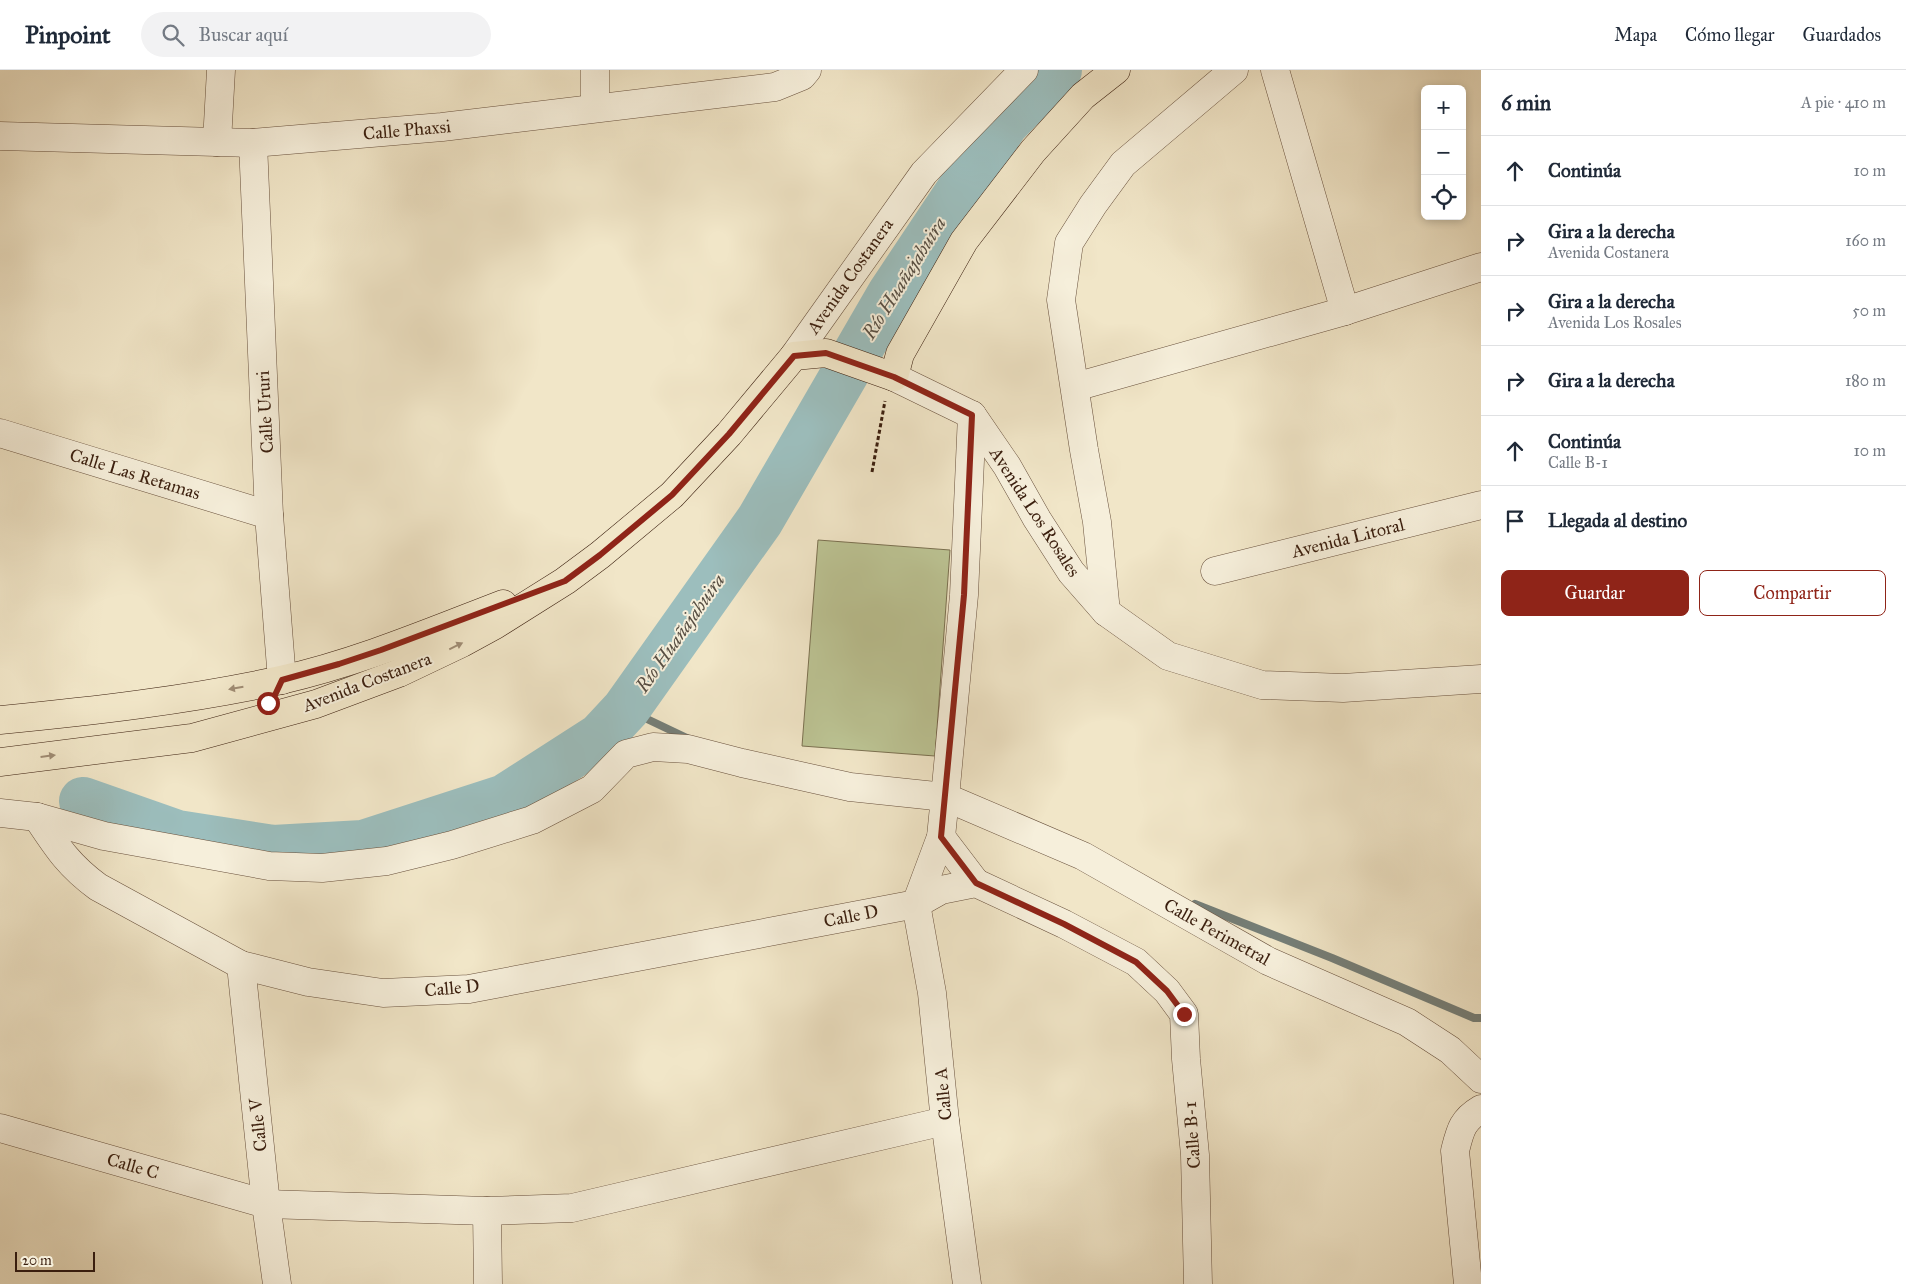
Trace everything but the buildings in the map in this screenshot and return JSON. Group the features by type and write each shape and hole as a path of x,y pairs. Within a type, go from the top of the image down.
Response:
{"main road":[{"path":"890,376 900,354 964,241 1034,151 1083,96 1116,70"},
{"name":"Avenida Los Rosales","path":"794,356 826,353 890,376"},
{"name":"Avenida Costanera","path":"2,763 192,738 316,704 399,673 495,625 565,581 600,555 672,495 729,434 794,356"},
{"name":"Avenida Costanera","path":"0,720 75,713 146,703 282,680 381,650 565,581"},
{"path":"192,738 257,711 275,695 282,680"}],"street":[{"path":"217,142 221,70"},
{"path":"595,70 596,108"},
{"name":"Calle Phaxsi","path":"0,136 253,143 442,127 775,86 802,76 807,70"},
{"name":"Avenida Costanera","path":"794,356 924,173 1024,70"},
{"path":"1106,612 1097,522 1061,300 1069,243 1093,205 1123,164 1234,70"},
{"path":"1275,70 1345,311"},
{"name":"Calle Ururi","path":"253,143 269,515 282,680"},
{"path":"1075,387 1345,311 1481,267"},
{"name":"Avenida Los Rosales","path":"890,376 972,415 1007,466 1037,519 1071,572 1106,612 1168,656 1262,685 1344,688 1481,679"},
{"path":"916,904 941,837 964,595 972,415"},
{"name":"Calle Las Retamas","path":"0,433 269,515"},
{"name":"Avenida Litoral","path":"1215,571 1481,505"},
{"name":"Calle Perimetral","path":"0,813 37,817 120,839 269,866 322,868 387,861 452,845 532,820 592,789 626,754 653,747 688,749 850,787 945,797 1083,856 1268,961 1407,1022 1450,1050 1481,1079"},
{"name":"Calle D","path":"37,817 64,858 90,881 242,965 308,982 384,992 469,989 916,904 941,890 976,883"},
{"path":"941,837 976,883"},
{"name":"Calle B-1","path":"976,883 1064,924 1136,962 1167,991 1184,1014 1186,1059 1195,1155 1198,1284"},
{"name":"Calle A","path":"916,904 932,993 945,1121 967,1284"},
{"name":"Calle V","path":"242,965 266,1204 277,1284"},
{"path":"1468,1284 1455,1151 1460,1132 1466,1120 1481,1109"},
{"name":"Calle C","path":"0,1128 266,1204 486,1212 572,1208 945,1121"},
{"path":"486,1212 488,1284"}],"path":[{"path":"872,472 882,407 890,376"}],"green space":[{"path":"818,540 950,550 935,756 802,746"}],"waterway":[{"name":"Río Huañajahuira","path":"83,801 177,834 273,849 363,844 505,798 600,737 626,709 760,520 891,294 1005,123 1058,70"},
{"path":"626,709 689,739"},
{"path":"1195,904 1332,958 1474,1018 1481,1018"}],"route":[{"path":"268,703 275,695 282,680 381,650 565,581 600,555 672,495 729,434 794,356 826,353 894,377 972,415 964,595 941,837 976,883 1064,924 1136,962 1167,991 1184,1014"}]}
